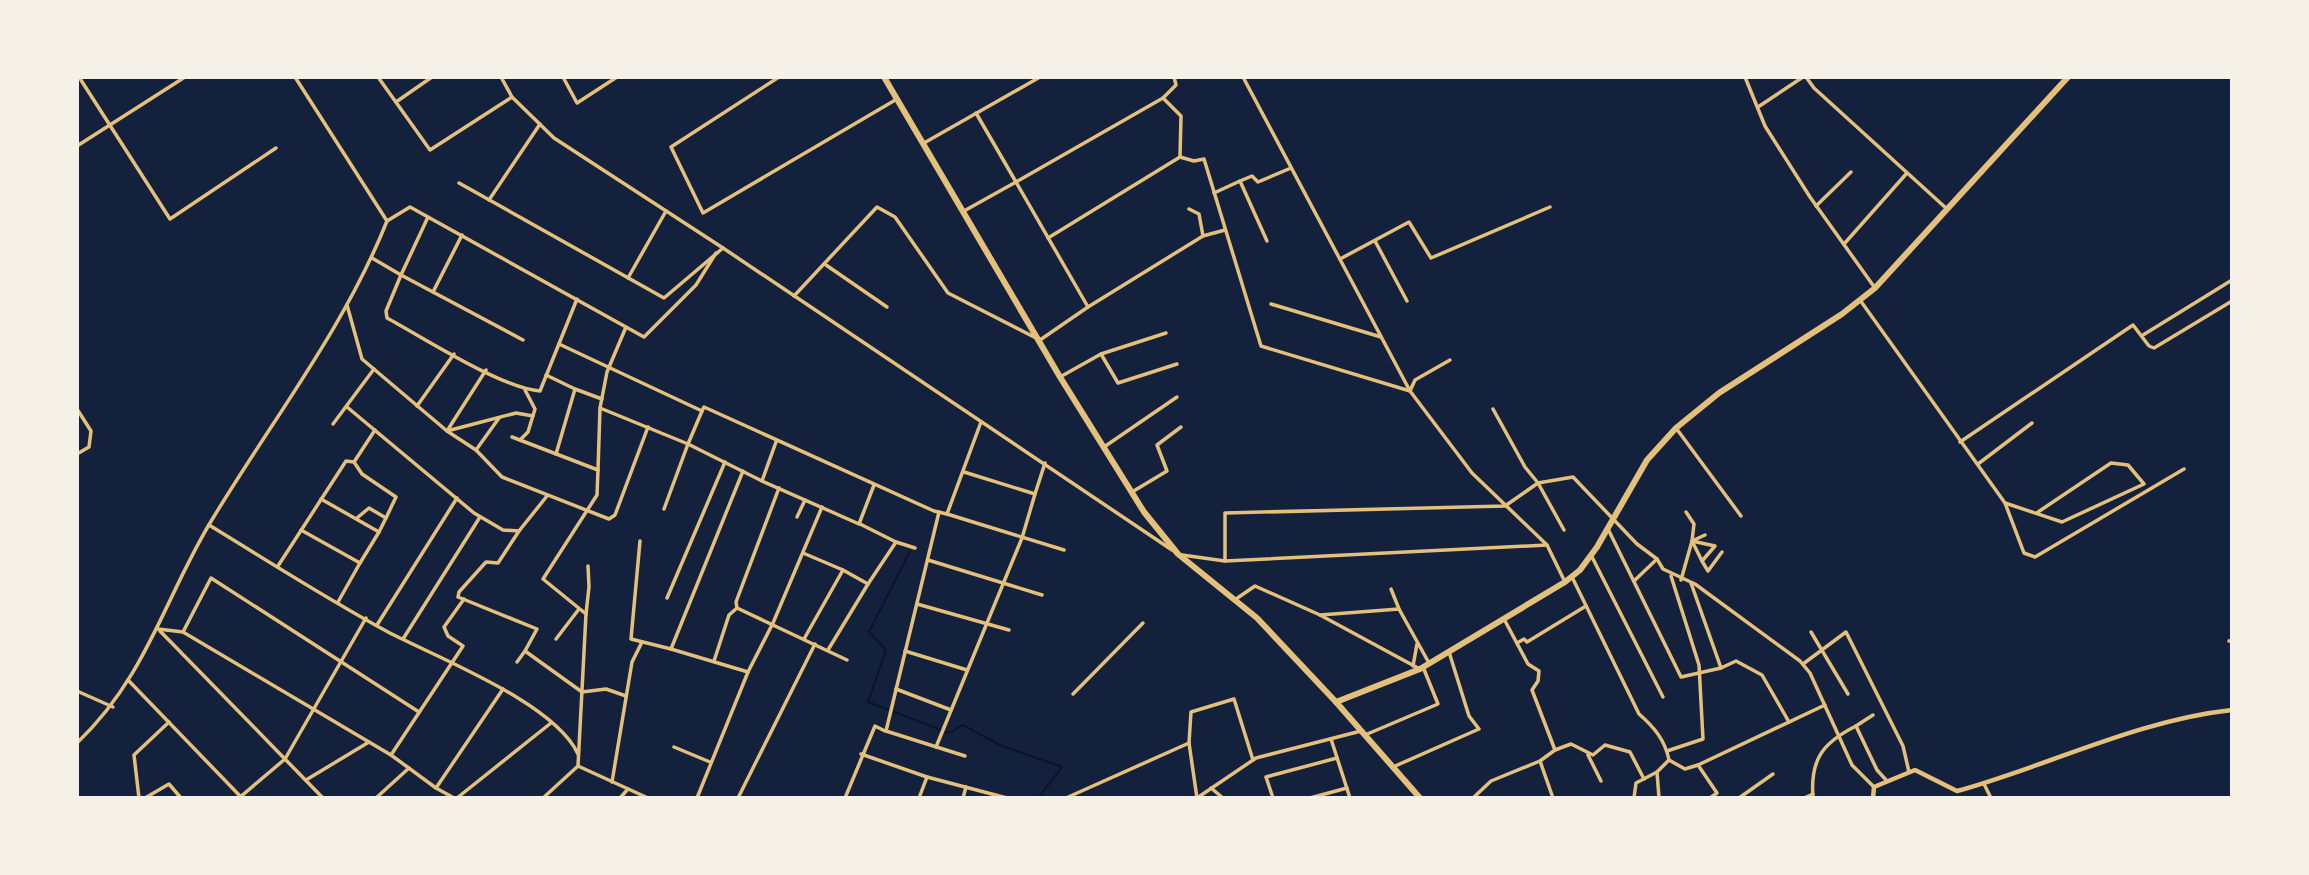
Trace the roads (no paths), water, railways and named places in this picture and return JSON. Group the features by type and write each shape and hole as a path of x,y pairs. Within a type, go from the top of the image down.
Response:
{"main road":[{"path":"884,77 1103,447 1178,554 1257,618 1336,702 1420,798"},
{"path":"1336,702 1449,652 1565,582 1591,555 1647,460 1676,428 1751,371 1875,288 1949,211 2068,77"}],"street":[{"path":"79,77 170,219 276,148"},
{"path":"77,146 185,77"},
{"path":"295,77 387,221"},
{"path":"378,77 430,150 512,97"},
{"path":"396,102 432,77"},
{"path":"501,77 512,97 554,138 723,247 1178,554 1225,561 1547,545"},
{"path":"563,77 577,103 617,77"},
{"path":"779,77 671,147 704,213 897,99"},
{"path":"924,143 1041,77"},
{"path":"964,211 1163,98 1176,85 1174,77"},
{"path":"1243,77 1409,391 1472,473 1547,545 1565,582"},
{"path":"1745,77 1765,126 1816,206 1875,288"},
{"path":"1758,107 1805,77 1949,211"},
{"path":"1163,98 1181,116 1180,157"},
{"path":"976,113 1088,307"},
{"path":"489,200 540,124"},
{"path":"1048,238 1180,157 1194,161 1204,159 1261,346 1409,391"},
{"path":"1214,193 1252,176 1258,182 1291,168"},
{"path":"1816,206 1851,172"},
{"path":"1844,244 1907,173"},
{"path":"1240,180 1267,241"},
{"path":"458,183 664,298 723,247"},
{"path":"77,743 113,707 158,629 209,526 347,305 372,258 387,221 410,207 644,337 696,285 716,253"},
{"path":"794,296 826,265 877,207 895,217 948,293 1040,340 1203,236 1226,230"},
{"path":"1340,259 1409,222 1431,258 1550,207"},
{"path":"1189,209 1199,214 1203,236"},
{"path":"628,278 666,211"},
{"path":"428,217 386,311 387,318 525,390 540,391 577,299"},
{"path":"433,292 462,235"},
{"path":"1374,241 1408,301"},
{"path":"372,258 523,340"},
{"path":"826,265 887,307"},
{"path":"2143,335 2232,280"},
{"path":"1860,300 2005,503 2019,546 2024,553 2035,557 2184,469"},
{"path":"1960,442 2133,324 2149,346 2154,348 2232,302"},
{"path":"1271,304 1381,337"},
{"path":"347,305 362,359 447,431 476,450 502,477 585,512 609,519 615,515 648,427"},
{"path":"586,614 543,579 597,495 600,408 608,369 626,327"},
{"path":"1060,377 1101,354 1167,333"},
{"path":"559,344 702,411"},
{"path":"417,406 454,354"},
{"path":"1101,354 1118,383 1177,364"},
{"path":"1409,391 1415,380 1450,360"},
{"path":"333,424 374,369"},
{"path":"447,431 486,370"},
{"path":"546,375 602,398"},
{"path":"556,454 575,389"},
{"path":"520,440 528,432 535,409 525,390"},
{"path":"1103,447 1177,397"},
{"path":"347,407 480,517 503,530 519,531"},
{"path":"664,509 704,407 776,442 939,512 1063,550"},
{"path":"600,408 688,444 762,481 896,542 915,548"},
{"path":"77,409 91,431 89,447 77,454"},
{"path":"1493,409 1564,530"},
{"path":"447,431 516,413 533,416"},
{"path":"476,450 500,417"},
{"path":"947,514 981,422"},
{"path":"1978,464 2032,423"},
{"path":"1132,492 1167,471 1157,445 1181,427"},
{"path":"1676,428 1741,516"},
{"path":"354,462 375,430"},
{"path":"512,437 598,470"},
{"path":"762,481 776,442"},
{"path":"278,566 346,461 354,462 362,474 396,496 379,532 338,602"},
{"path":"667,598 725,462"},
{"path":"936,747 1022,538 1045,463"},
{"path":"2005,503 2062,522 2144,484 2128,465 2111,463 2038,512"},
{"path":"671,649 743,471"},
{"path":"963,472 1035,494"},
{"path":"1225,561 1225,513 1505,506 1538,483 1573,477 1637,544 1671,574 1691,583 1803,664 1852,765 1874,787"},
{"path":"859,524 874,485"},
{"path":"737,608 736,602 779,488"},
{"path":"517,662 537,629 458,597 459,592 486,562 498,563 547,496"},
{"path":"377,625 457,498"},
{"path":"321,499 379,532"},
{"path":"797,517 805,500"},
{"path":"697,798 748,672 773,623 822,507"},
{"path":"356,519 369,508 386,518"},
{"path":"886,731 939,512"},
{"path":"1681,580 1694,524 1686,512"},
{"path":"403,639 480,517"},
{"path":"209,526 377,625 503,689 551,723 574,744 578,754"},
{"path":"1608,529 1681,677 1721,668 1736,661 1762,675 1789,722"},
{"path":"302,530 360,563"},
{"path":"1692,541 1704,536"},
{"path":"640,541 631,639 748,672"},
{"path":"1692,541 1715,546 1702,561"},
{"path":"1692,541 1708,571 1722,552"},
{"path":"828,650 896,542"},
{"path":"803,552 868,584"},
{"path":"1591,555 1663,697"},
{"path":"1634,581 1657,559"},
{"path":"928,560 1042,595"},
{"path":"543,798 578,766 588,566"},
{"path":"804,639 843,570"},
{"path":"1667,751 1703,739 1697,674 1699,665 1671,574"},
{"path":"1572,576 1639,714 1656,728 1669,760 1685,769 1825,705"},
{"path":"183,632 211,578 419,712"},
{"path":"1691,583 1721,668"},
{"path":"1235,600 1255,586 1421,666"},
{"path":"1253,760 1234,699 1191,712 1189,743 1197,798 1253,760 1363,733 1438,704 1421,666 1418,642 1391,589"},
{"path":"391,755 463,646 448,636 444,627 464,599"},
{"path":"917,604 1009,630"},
{"path":"1517,643 1524,639 1527,642 1586,606"},
{"path":"714,661 729,615 737,608"},
{"path":"737,608 847,660"},
{"path":"556,639 579,609"},
{"path":"1320,615 1399,609"},
{"path":"128,680 240,797 285,759 366,618"},
{"path":"1504,619 1528,664 1539,671 1538,681 1532,690 1555,750"},
{"path":"1073,694 1143,622"},
{"path":"158,629 183,632 391,755 436,788 456,798 551,723"},
{"path":"158,629 323,798"},
{"path":"1811,632 1848,694"},
{"path":"1803,664 1846,632 1903,746 1909,773"},
{"path":"612,782 632,662 642,642"},
{"path":"1418,642 1421,666"},
{"path":"738,798 815,644"},
{"path":"525,651 582,692 606,689 626,696"},
{"path":"905,651 967,670"},
{"path":"1393,767 1479,729 1469,716 1449,652"},
{"path":"436,788 503,689"},
{"path":"896,689 951,710"},
{"path":"77,691 113,707"},
{"path":"1874,787 1915,770 1957,791 2144,730 2203,713 2232,710"},
{"path":"1804,798 1813,796 1812,776 1818,758 1839,734 1873,715"},
{"path":"139,798 134,755 169,722"},
{"path":"845,798 861,754 875,726 964,756"},
{"path":"1856,726 1877,770 1887,781"},
{"path":"1331,739 1350,798"},
{"path":"306,780 369,742"},
{"path":"1066,798 1189,743"},
{"path":"1473,798 1492,781 1571,744 1593,755 1605,745 1630,752 1644,779"},
{"path":"674,747 710,762"},
{"path":"1587,753 1601,781"},
{"path":"861,754 928,777 1007,798"},
{"path":"1273,798 1266,777 1337,758"},
{"path":"1634,798 1636,783 1657,772 1669,760"},
{"path":"1539,761 1553,798"},
{"path":"1698,765 1717,793 1712,797"},
{"path":"578,766 648,798"},
{"path":"376,798 409,768"},
{"path":"1657,772 1658,798"},
{"path":"1739,798 1773,774"},
{"path":"919,798 928,777"},
{"path":"1984,784 1991,798"},
{"path":"145,798 169,785 181,798"},
{"path":"963,798 967,786"},
{"path":"1873,798 1874,787"},
{"path":"1211,788 1223,798"},
{"path":"1310,798 1347,788"},
{"path":"620,798 628,789"},
{"path":"1954,798 1957,791"}],"waterway":[{"path":"910,551 869,632 886,650 868,702 949,733 963,725 1000,745 1062,767 1038,798"}]}
